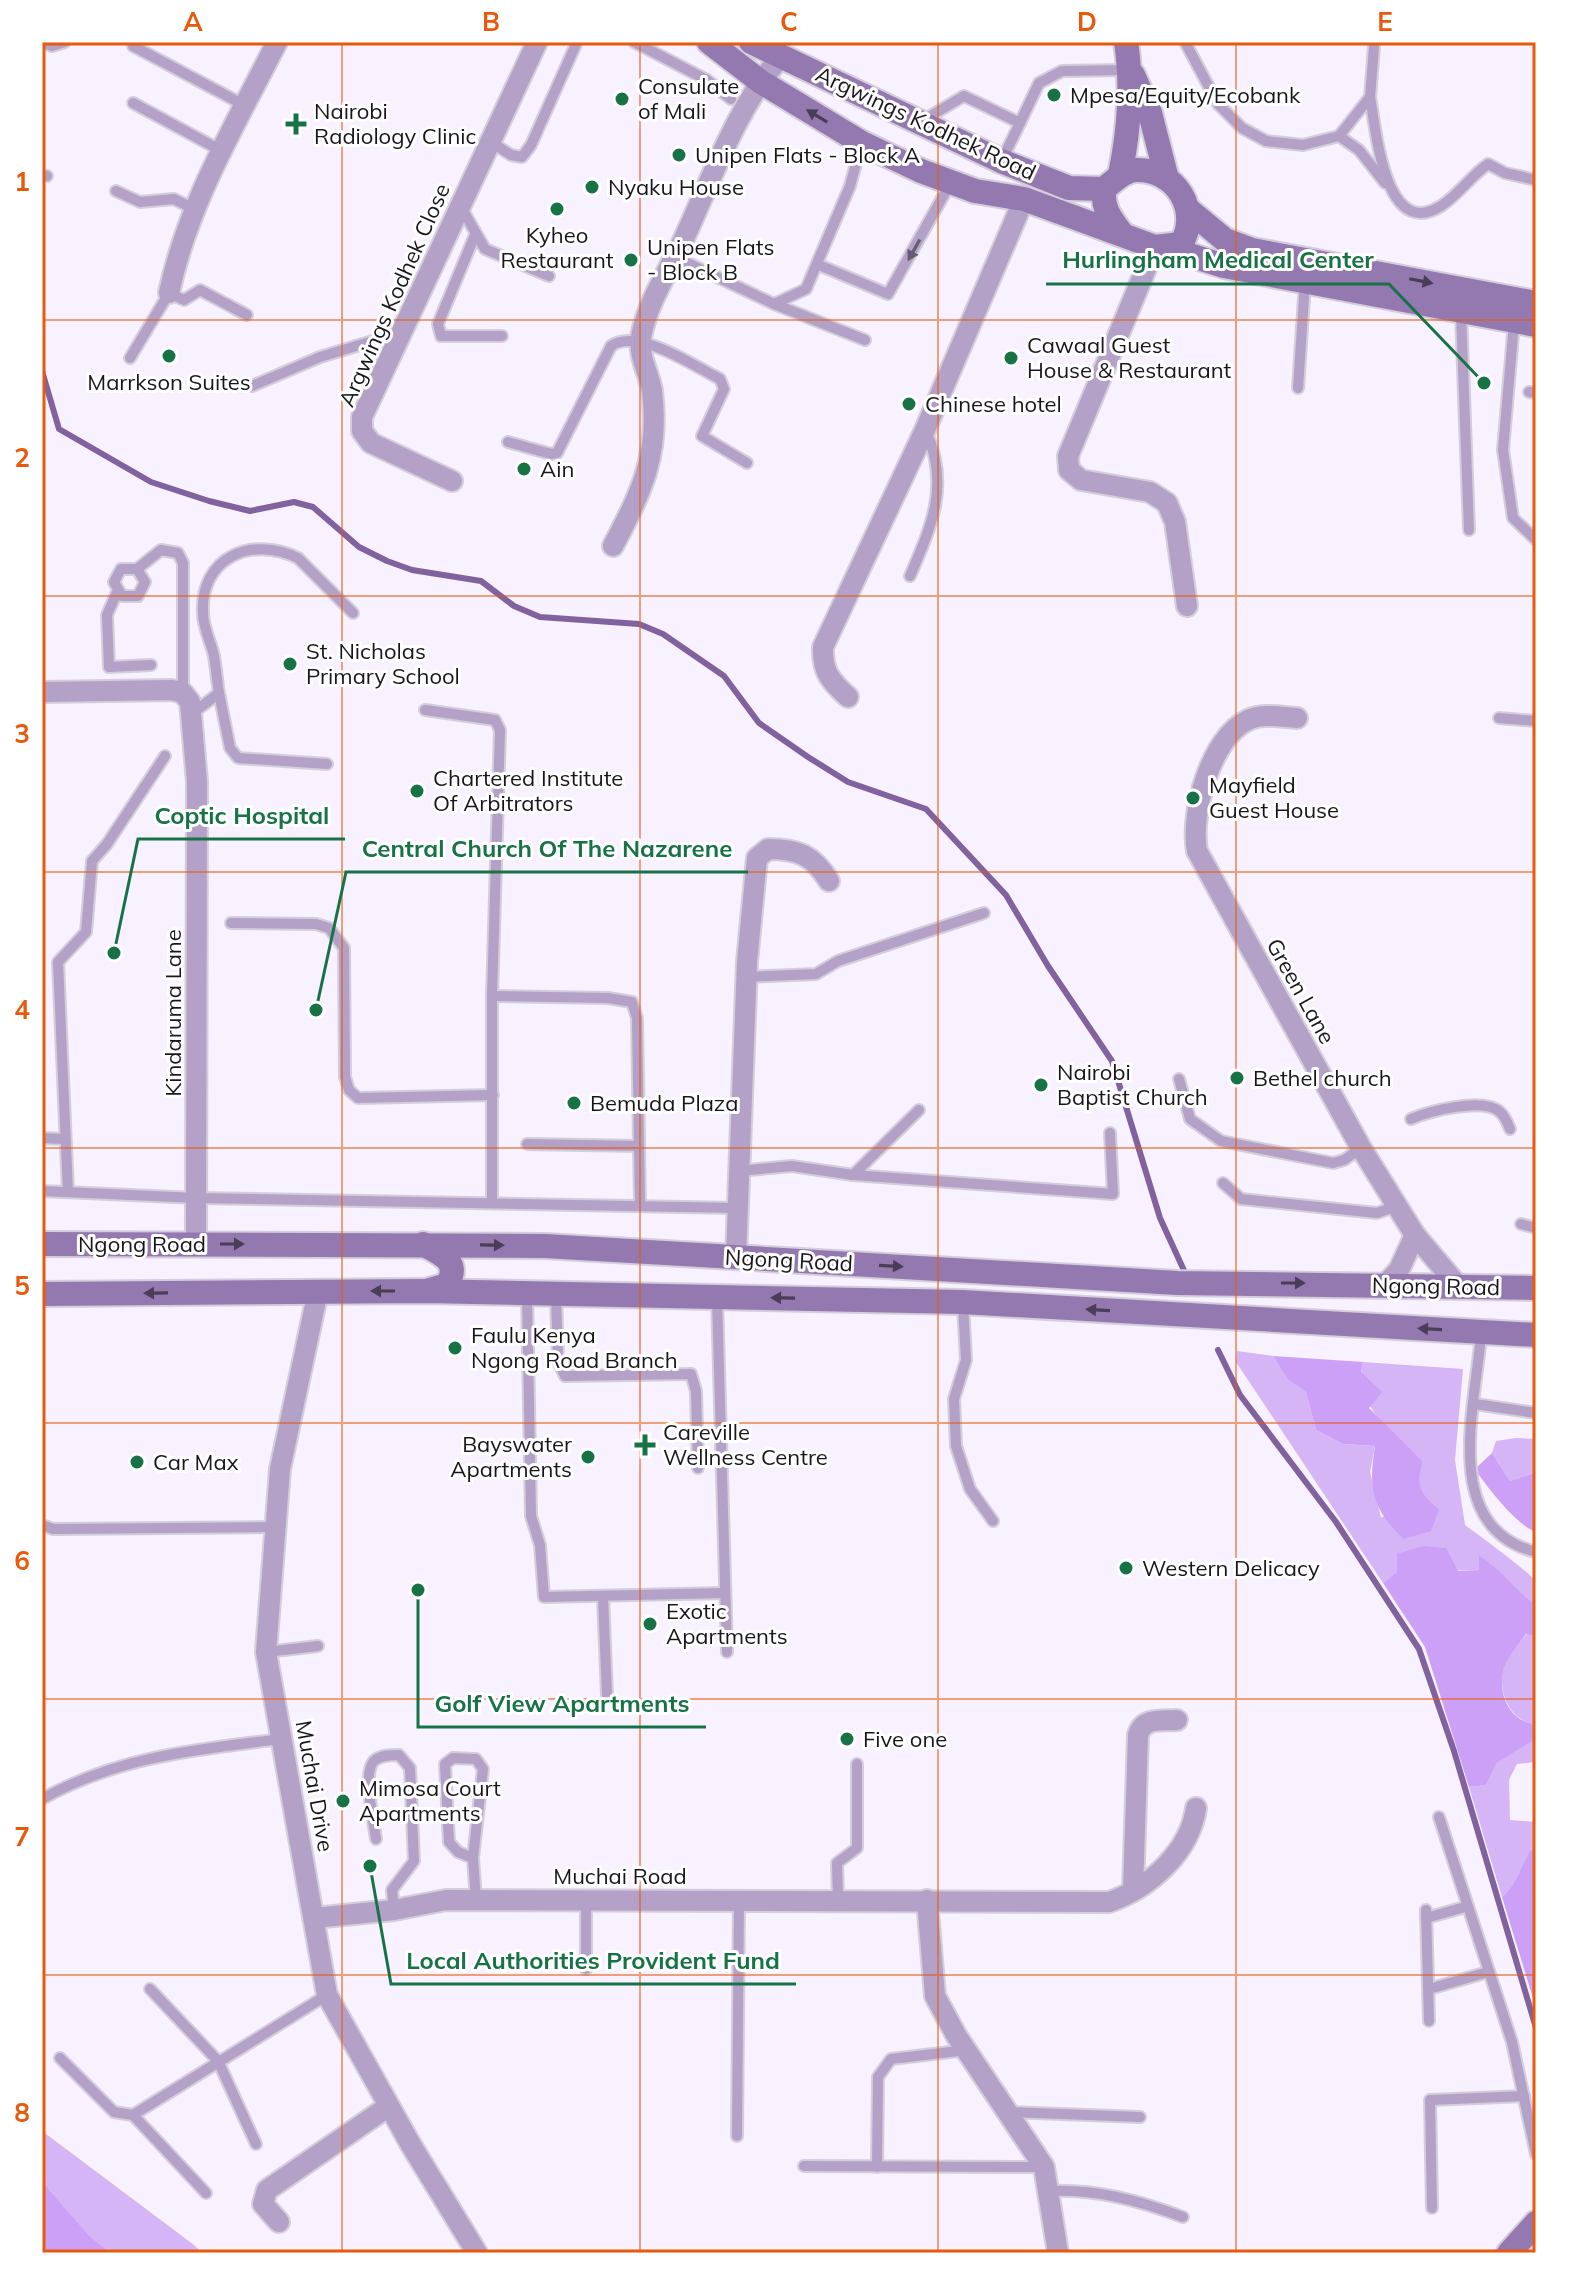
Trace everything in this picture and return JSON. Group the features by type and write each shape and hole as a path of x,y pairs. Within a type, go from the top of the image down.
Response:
{"main road":[{"path":"709,42 761,82 862,143 975,191 1024,199 1123,235 1224,266 1525,323"},
{"name":"Argwings Kodhek Road","path":"751,42 1001,161 1069,188 1112,182"},
{"path":"1123,235 1108,215 1103,202 1112,182 1129,115 1130,70 1126,42"},
{"path":"1130,70 1150,113 1167,179"},
{"path":"1112,182 1136,170 1167,179 1181,193 1190,211 1225,240 1252,250 1536,303"},
{"path":"1160,247 1181,244 1189,231 1190,211"},
{"path":"421,1243 443,1254 452,1266 453,1275 447,1285 426,1291"},
{"name":"Ngong Road","path":"42,1244 421,1243 545,1246 1177,1283 1536,1288"},
{"name":"Ngong Road","path":"45,1292 426,1291 962,1302 1536,1335"},
{"path":"1509,2253 1536,2223"}],"street":[{"path":"169,293 178,251 194,209 220,150 277,42"},
{"name":"Argwings Kodhek Close","path":"452,481 371,443 362,431 362,417 537,42"},
{"path":"613,546 637,501 653,453 656,422 641,340 649,310 761,82 782,56"},
{"path":"848,697 829,680 822,664 823,647 925,430 1024,199"},
{"path":"1160,247 1068,456 1069,470 1081,480 1150,492 1167,503 1175,522 1187,606"},
{"path":"42,692 172,690 183,693 193,713"},
{"name":"Kindaruma Lane","path":"193,713 197,782 196,1244"},
{"name":"Green Lane","path":"1297,718 1258,716 1230,733 1218,748 1196,820 1197,851 1361,1148 1415,1235 1459,1287"},
{"path":"736,1257 746,977 757,858 768,849 796,850 818,863 829,881"},
{"path":"1385,1285 1399,1270 1415,1235"},
{"name":"Muchai Drive","path":"318,1291 280,1469 266,1652 327,1995 477,2253"},
{"path":"1133,1891 1140,1726 1148,1721 1177,1720"},
{"name":"Muchai Road","path":"314,1918 394,1910 446,1900 1109,1902 1133,1891 1185,1843 1193,1827 1196,1808"},
{"path":"927,1900 935,1996 1044,2167 1045,2191 1058,2253"},
{"path":"279,2222 263,2204 267,2190 389,2106"}],"lane":[{"path":"42,42 52,46 65,42"},
{"path":"491,142 511,155 522,157 531,145 577,42"},
{"path":"634,42 707,80 731,99"},
{"path":"1185,42 1218,104 1242,128 1266,141 1303,145 1339,136 1370,97"},
{"path":"133,46 244,105"},
{"path":"1374,47 1370,97 1386,185"},
{"path":"1001,161 1039,83 1062,71 1130,70"},
{"path":"920,122 964,96 1020,123"},
{"path":"133,103 220,150"},
{"path":"1339,136 1359,150 1404,207 1424,212 1439,207 1488,164 1505,173 1536,180"},
{"path":"774,304 806,289 819,265 862,143"},
{"path":"819,265 888,294 951,182"},
{"path":"116,191 140,202 174,199 194,209"},
{"path":"460,205 485,249 549,276"},
{"path":"475,235 438,324 441,336 502,336"},
{"path":"675,257 774,304 865,340"},
{"path":"1298,388 1305,282"},
{"path":"130,358 169,293 184,300 200,290 247,315"},
{"path":"1461,311 1469,530"},
{"path":"1525,323 1503,450 1513,518 1536,540"},
{"path":"252,386 320,357 401,333"},
{"path":"508,442 557,453 611,346 622,340 641,340 720,379 724,389 702,436 747,463"},
{"path":"910,576 935,514 937,456 925,430"},
{"path":"327,764 238,758 230,748 214,656 202,615 205,588 231,555 251,548 269,547 298,558 353,613"},
{"path":"137,569 145,582 138,596 122,596 114,582 121,569 137,569 161,550 178,553 183,563 183,693"},
{"path":"118,590 107,615 109,667 151,665"},
{"path":"193,713 219,693"},
{"path":"425,710 495,720 500,730 492,996 492,1200"},
{"path":"1499,718 1536,721"},
{"path":"68,1192 58,962 86,932 92,861 107,844 165,756"},
{"path":"746,977 816,974 838,961 984,913"},
{"path":"231,923 316,924 337,935 344,948 345,1077 349,1090 358,1098 493,1095"},
{"path":"492,996 623,999 632,1002 637,1018 640,1205"},
{"path":"1179,1079 1190,1119 1221,1141 1333,1163 1344,1160 1361,1148"},
{"path":"1411,1119 1459,1106 1487,1106 1501,1112 1510,1129"},
{"path":"853,1175 919,1110"},
{"path":"739,1171 792,1166 853,1175 1113,1194 1110,1133"},
{"path":"42,1138 64,1139"},
{"path":"527,1144 639,1146"},
{"path":"1223,1183 1241,1199 1377,1213 1397,1206"},
{"path":"42,1191 197,1198 492,1200 737,1208"},
{"path":"1521,1224 1536,1228"},
{"path":"527,1294 531,1516 540,1545 544,1597 725,1593"},
{"path":"556,1295 558,1361 565,1376 691,1374 696,1391 698,1468"},
{"path":"717,1296 727,1652"},
{"path":"962,1302 966,1360 954,1399 956,1446 970,1489 993,1521"},
{"path":"1481,1332 1471,1489 1488,1522 1499,1533 1516,1546 1536,1552"},
{"path":"1475,1404 1536,1413"},
{"path":"42,1525 53,1529 275,1527"},
{"path":"603,1597 607,1695"},
{"path":"266,1652 318,1646"},
{"path":"42,1799 93,1773 127,1763 200,1748 282,1739"},
{"path":"376,1839 368,1775 373,1762 383,1756 399,1755 410,1768 414,1861 392,1890 394,1910"},
{"path":"473,1858 458,1852 449,1842 445,1764 453,1758 476,1759 483,1769 473,1858 476,1900"},
{"path":"838,1900 837,1863 857,1848 857,1764"},
{"path":"1439,1817 1465,1907 1512,2042 1536,2154"},
{"path":"586,1900 586,1969"},
{"path":"737,2136 739,1900"},
{"path":"1429,2021 1426,1914 1465,1907"},
{"path":"1429,1989 1488,1972"},
{"path":"150,1989 218,2061 256,2144"},
{"path":"133,2115 327,1995"},
{"path":"877,2167 878,2077 883,2067 891,2059 967,2050"},
{"path":"60,2058 114,2112 133,2115 206,2193"},
{"path":"1432,2208 1430,2100 1524,2096"},
{"path":"1009,2112 1140,2117"},
{"path":"804,2166 1044,2167"},
{"path":"1045,2191 1077,2190 1123,2196 1183,2217"}],"shaded area":[{"path":"1237,1351 1273,1356 1288,1380 1306,1392 1316,1430 1343,1444 1375,1446 1370,1472 1381,1518 1420,1494 1417,1477 1423,1462 1389,1430 1370,1406 1361,1378 1363,1362 1463,1369 1455,1460 1465,1525 1531,1576 1536,1586 1536,1605 1496,1568 1479,1557 1479,1570 1397,1572 1383,1583 1236,1362"},
{"path":"1273,1356 1363,1362 1361,1372 1382,1392 1369,1408 1423,1462 1419,1478 1421,1489 1439,1510 1431,1531 1404,1539 1393,1528 1375,1497 1372,1474 1375,1446 1343,1444 1316,1430 1306,1392 1288,1380"},
{"path":"1536,1439 1536,1472 1510,1481 1492,1453 1496,1441"},
{"path":"1492,1453 1510,1481 1536,1472 1536,1532 1511,1514 1475,1469"},
{"path":"1423,1546 1446,1548 1458,1571 1479,1570 1479,1556 1536,1605 1536,1636 1526,1634 1506,1662 1502,1690 1513,1713 1536,1724 1536,1739 1496,1763 1486,1785 1469,1787 1425,1647 1383,1583 1397,1572 1397,1554"},
{"path":"1527,1634 1536,1636 1536,1724 1513,1712 1505,1697 1502,1680 1504,1666"},
{"path":"1536,1739 1536,1762 1517,1764 1509,1780 1510,1820 1536,1822 1536,1853 1532,1851 1502,1897 1469,1787 1486,1785 1495,1763"},
{"path":"1531,1850 1536,1853 1536,2008 1502,1897 1515,1881"},
{"path":"42,2131 194,2245 202,2253 42,2253"},
{"path":"42,2182 89,2236 110,2253 42,2253"}],"waterway":[{"path":"42,371 59,429 151,482 250,511 294,502 313,507 359,547 387,561 412,570 481,581 514,606 540,617 639,624 663,634 724,676 759,723 808,757 848,782 926,809 1006,895 1048,966 1112,1061 1160,1218 1187,1277"},
{"path":"1218,1350 1240,1395 1336,1522 1419,1649 1454,1751 1536,2028"}],"place":[{"name":"Mpesa/Equity/Ecobank","path":"1054,95"},
{"name":"Consulate of Mali","path":"622,99"},
{"name":"Nairobi Radiology Clinic","path":"296,124"},
{"name":"Unipen Flats - Block A","path":"679,155"},
{"name":"Nyaku House","path":"592,187"},
{"name":"Kyheo Restaurant","path":"557,209"},
{"name":"Unipen Flats - Block B","path":"631,260"},
{"name":"Marrkson Suites","path":"169,356"},
{"name":"Cawaal Guest House & Restaurant","path":"1011,358"},
{"name":"Hurlingham Medical Center","path":"1484,383"},
{"name":"Chinese hotel","path":"909,404"},
{"name":"Ain","path":"524,469"},
{"name":"St. Nicholas Primary School","path":"290,664"},
{"name":"Chartered Institute Of Arbitrators","path":"417,791"},
{"name":"Mayfield Guest House","path":"1193,798"},
{"name":"Coptic Hospital","path":"114,953"},
{"name":"Central Church Of The Nazarene","path":"316,1010"},
{"name":"Bethel church","path":"1237,1078"},
{"name":"Nairobi Baptist Church","path":"1041,1085"},
{"name":"Bemuda Plaza","path":"574,1103"},
{"name":"Faulu Kenya Ngong Road Branch","path":"455,1348"},
{"name":"Careville Wellness Centre","path":"645,1445"},
{"name":"Bayswater Apartments","path":"588,1457"},
{"name":"Car Max","path":"137,1462"},
{"name":"Western Delicacy","path":"1126,1568"},
{"name":"Golf View Apartments","path":"418,1590"},
{"name":"Exotic Apartments","path":"650,1624"},
{"name":"Five one","path":"847,1739"},
{"name":"Mimosa Court Apartments","path":"343,1801"},
{"name":"Local Authorities Provident Fund","path":"370,1866"}]}
